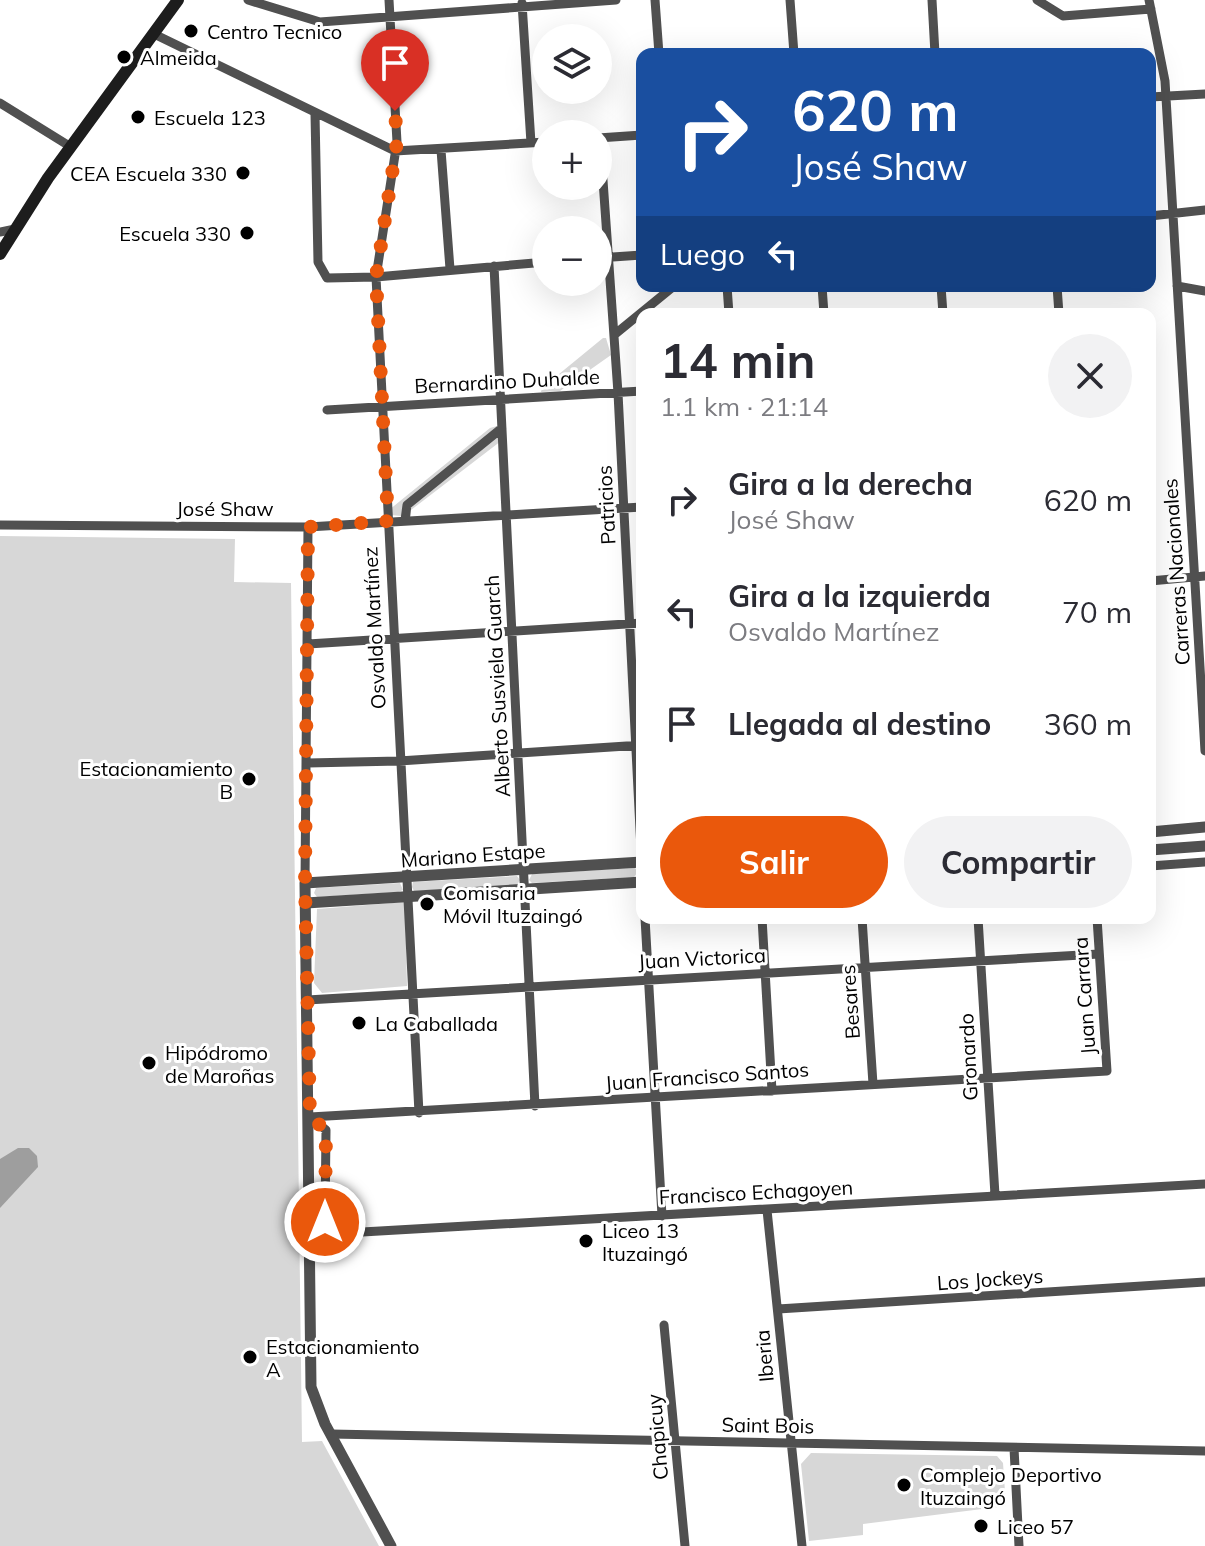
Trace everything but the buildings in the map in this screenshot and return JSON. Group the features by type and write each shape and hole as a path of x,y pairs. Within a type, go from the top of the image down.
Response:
{"main road":[{"path":"0,254 71,147 178,0"}],"street":[{"path":"248,0 320,22 522,3 616,0"},
{"name":"Osvaldo Martínez","path":"389,0 395,151 376,277 419,1113"},
{"path":"655,0 659,48"},
{"path":"790,0 794,48"},
{"path":"932,0 935,48"},
{"path":"1037,0 1054,14 1063,16 1150,4"},
{"path":"154,34 395,151 531,143 522,3"},
{"name":"Carreras Nacionales","path":"1150,4 1161,49 1165,96 1205,751"},
{"path":"1156,97 1205,94"},
{"path":"0,103 71,147"},
{"path":"315,114 318,262 327,278 376,277 532,263"},
{"path":"612,137 636,135"},
{"path":"441,150 450,269"},
{"path":"1156,216 1205,210"},
{"path":"0,232 15,229"},
{"path":"612,257 636,255"},
{"name":"Alberto Susviela Guarch","path":"494,266 535,1106"},
{"path":"1177,286 1205,291"},
{"path":"647,308 667,292"},
{"name":"Patricios","path":"608,296 618,393 636,718"},
{"path":"614,335 636,317"},
{"name":"Bernardino Duhalde","path":"327,410 636,392"},
{"path":"405,520 407,505 502,428"},
{"name":"José Shaw","path":"0,525 308,527 636,507"},
{"path":"308,527 305,883 316,1235 311,1387 331,1434 391,1546"},
{"path":"1156,581 1205,576"},
{"path":"308,644 636,623"},
{"path":"308,763 399,761 636,745"},
{"path":"1156,831 1205,827"},
{"path":"1156,850 1205,846"},
{"name":"Mariano Estape","path":"305,883 636,862"},
{"path":"1156,866 1205,862"},
{"name":"Mariano Estape","path":"306,903 636,882"},
{"path":"645,924 662,1216"},
{"path":"762,924 772,1091"},
{"name":"Besares","path":"862,924 873,1084"},
{"name":"Gronardo","path":"978,924 995,1195"},
{"name":"Juan Carrara","path":"1097,924 1107,1071"},
{"name":"Juan Victorica","path":"307,1000 1099,954"},
{"name":"Juan Francisco Santos","path":"310,1117 1107,1071"},
{"name":"Francisco Echagoyen","path":"316,1235 1205,1184"},
{"name":"Iberia","path":"767,1210 802,1546"},
{"name":"Los Jockeys","path":"778,1309 1205,1282"},
{"name":"Chapicuy","path":"664,1325 685,1546"},
{"name":"Saint Bois","path":"331,1434 1205,1451"},
{"path":"1014,1448 1019,1546"}],"shaded area":[{"path":"606,338 611,355 560,391 541,392 542,388"},
{"path":"497,426 501,441 411,510 411,517 391,515 389,510 490,428"},
{"name":"Hipódromo de Maroñas","path":"0,536 235,539 234,582 291,583 302,1442 322,1441 379,1546 0,1546"},
{"path":"636,869 634,877 532,883 529,880 532,874"},
{"path":"517,876 520,880 517,885 414,891 412,887 413,882"},
{"path":"400,883 403,890 398,892 317,897 314,893 316,888"},
{"path":"405,902 407,986 322,993 314,983 317,909"},
{"path":"18,1148 29,1148 37,1156 38,1167 0,1208 0,1159"},
{"name":"Complejo Deportivo Ituzaingó","path":"811,1453 997,1456 1003,1463 1006,1506 863,1524 863,1535 809,1541 801,1464"}],"place":[{"name":"Centro Tecnico","path":"191,31"},
{"name":"Almeida","path":"124,57"},
{"name":"Escuela 123","path":"138,117"},
{"name":"CEA Escuela 330","path":"243,173"},
{"name":"Escuela 330","path":"247,233"},
{"name":"Estacionamiento B","path":"249,779"},
{"name":"Comisaria Móvil Ituzaingó","path":"427,904"},
{"name":"La Caballada","path":"359,1023"},
{"name":"Hipódromo de Maroñas","path":"149,1063"},
{"name":"Liceo 13 Ituzaingó","path":"586,1241"},
{"name":"Estacionamiento A","path":"250,1357"},
{"name":"Complejo Deportivo Ituzaingó","path":"904,1485"},
{"name":"Liceo 57","path":"981,1526"}],"route":[{"path":"325,1222 326,1130 310,1117 305,883 308,527 388,521 376,277 397,142 395,111"}]}
